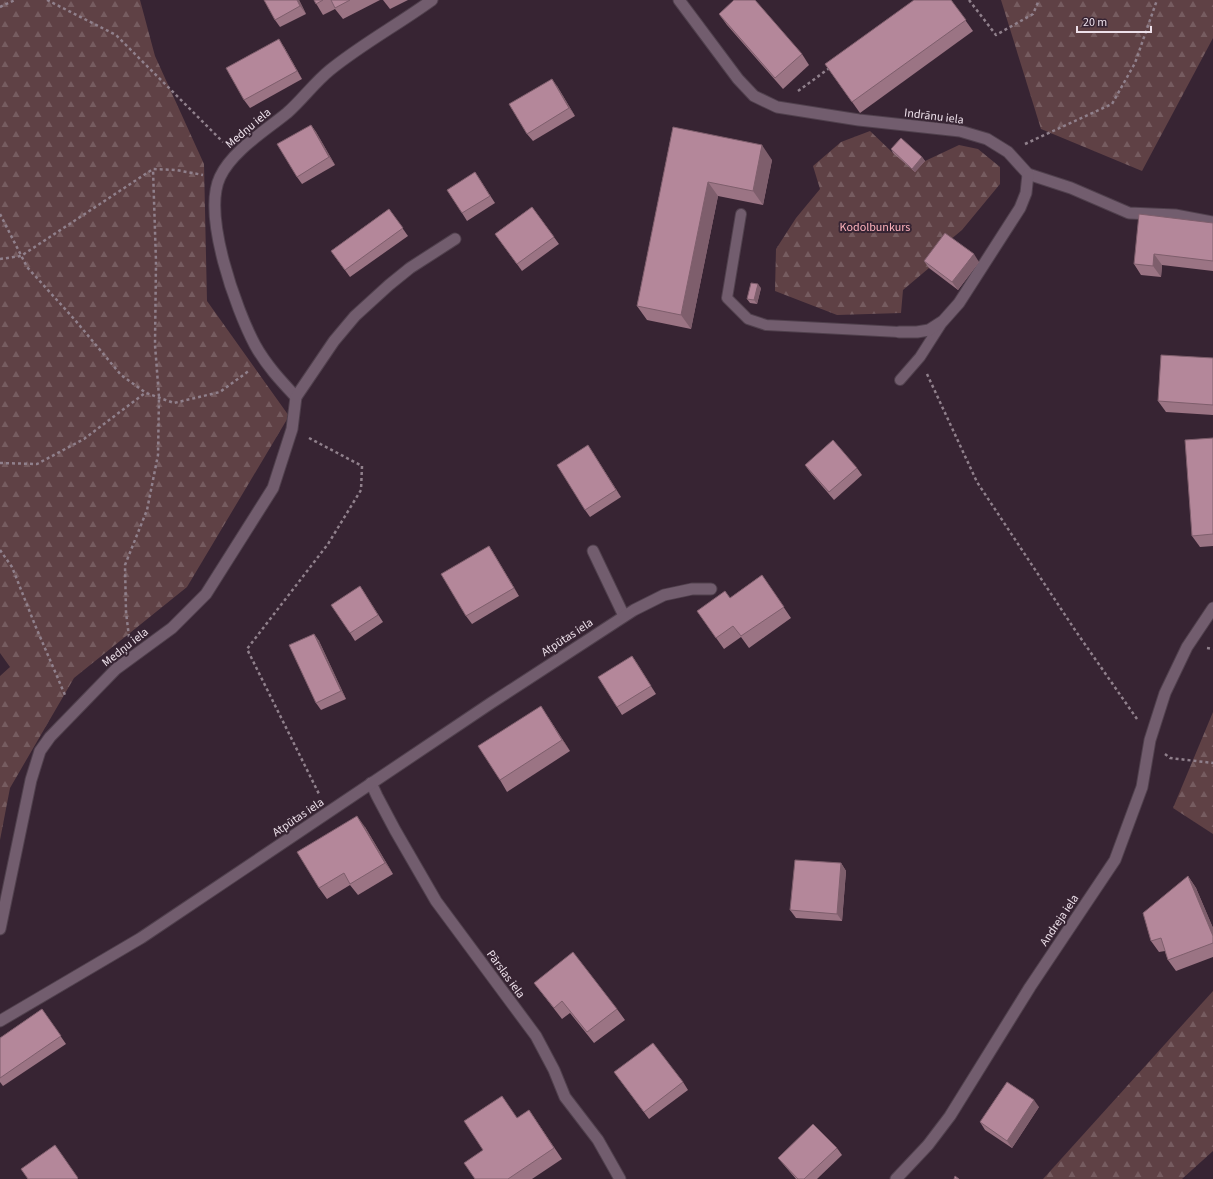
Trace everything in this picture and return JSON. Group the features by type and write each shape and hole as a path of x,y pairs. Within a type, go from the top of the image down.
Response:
{"street":[{"name":"Medņu iela","path":"296,397 275,375 256,346 246,326 226,268 217,233 214,198 219,177 235,154 289,111 329,71 362,46 432,0"},
{"name":"Indrānu iela","path":"679,0 738,79 754,96 777,107 860,120 960,130 987,139 1008,152 1028,174 1071,188 1129,212 1175,215 1213,222"},
{"path":"899,332 929,330 943,321 959,303 1020,208 1026,193 1028,174"},
{"name":"Medņu iela","path":"0,929 31,780 40,751 50,737 116,669 172,628 206,594 273,488 292,429 296,397 334,341 355,316 389,285 410,268 455,239"},
{"path":"593,551 624,616"},
{"name":"Atpūtas iela","path":"0,1021 141,938 624,616 664,595 692,589 711,590"},
{"name":"Andreja iela","path":"896,1179 928,1145 950,1116 1030,987 1115,860 1142,787 1150,740 1165,693 1186,647 1213,608"},
{"name":"Pārslas iela","path":"371,784 395,830 436,901 536,1036 554,1070 565,1097 598,1140 620,1179"}],"lane":[{"path":"741,214 727,298 748,319 766,325 899,332"},
{"path":"900,380 920,357 943,321"}],"path":[{"path":"0,8 15,0"},
{"path":"48,0 116,35 235,154"},
{"path":"969,0 996,35 1034,14 1039,0"},
{"path":"1008,152 1112,104 1135,63 1157,0"},
{"path":"777,107 833,65"},
{"path":"0,259 21,256 153,169 176,170 219,177"},
{"path":"131,657 126,612 125,564 147,510 158,455 159,398 155,345 156,262 153,169"},
{"path":"0,214 27,267 121,375 146,393 174,403 220,392 265,359"},
{"path":"920,357 977,482 1150,740 1170,758 1213,763"},
{"path":"0,464 37,464 84,439 146,393"},
{"path":"292,429 362,466 361,490 328,544 247,648 328,812"},
{"path":"0,550 12,567 73,713"}],"green space":[{"path":"0,0 140,0 155,56 204,164 207,301 289,416 187,587 74,678 10,788 0,840 0,676 10,667 0,653"},
{"path":"1001,0 1213,0 1213,38 1142,171 1041,129"},
{"name":"Kodolbunkurs","path":"870,131 893,153 925,161 959,145 978,149 1000,167 1000,184 962,230 950,240 929,268 903,290 901,313 837,315 775,291 776,249 796,218 820,189 813,166 841,142"},
{"path":"1213,712 1213,834 1173,808"},
{"path":"1213,991 1213,1151 1182,1179 1043,1179"}],"building":[{"path":"264,0 297,0 300,6 275,20"},
{"path":"314,0 323,0 316,4"},
{"path":"331,0 350,0 335,8"},
{"path":"734,0 755,0 802,54 775,78 719,14"},
{"path":"914,0 951,0 966,20 852,102 825,64"},
{"path":"279,39 297,71 244,100 226,68"},
{"path":"552,79 569,108 527,134 509,104"},
{"path":"311,125 329,157 297,177 277,144"},
{"path":"673,127 762,145 753,191 708,182 681,315 637,306"},
{"path":"901,138 922,157 912,169 891,149"},
{"path":"475,172 490,196 462,213 447,190"},
{"path":"532,207 554,237 517,264 495,234"},
{"path":"389,209 403,228 345,270 331,251"},
{"path":"1139,214 1213,223 1213,261 1154,254 1153,266 1134,264"},
{"path":"945,233 974,254 952,282 924,261"},
{"path":"751,283 758,284 754,300 747,299"},
{"path":"1161,355 1213,358 1213,405 1158,401"},
{"path":"1213,438 1213,534 1192,536 1185,440"},
{"path":"833,440 857,468 829,492 805,465"},
{"path":"588,445 616,490 585,510 557,465"},
{"path":"489,546 514,588 466,616 441,574"},
{"path":"762,575 784,607 741,636 733,626 716,638 697,611 725,591 730,598"},
{"path":"360,586 378,615 350,633 331,605"},
{"path":"314,634 341,691 316,703 289,645"},
{"path":"632,656 651,686 617,707 598,677"},
{"path":"541,706 562,740 500,780 478,746"},
{"path":"357,816 385,863 350,884 344,873 319,888 297,852"},
{"path":"795,860 841,863 837,914 790,910"},
{"path":"1188,876 1213,936 1213,943 1168,960 1161,938 1151,941 1143,913"},
{"path":"573,952 617,1009 587,1032 562,1001 554,1008 534,983"},
{"path":"42,1009 61,1036 0,1078 0,1038"},
{"path":"653,1043 683,1082 644,1112 614,1072"},
{"path":"1007,1082 1034,1100 1007,1141 980,1122"},
{"path":"502,1096 517,1118 529,1110 554,1148 508,1179 475,1179 464,1163 483,1150 464,1121"},
{"path":"813,1124 837,1148 804,1179 798,1179 778,1158"},
{"path":"55,1145 78,1178 28,1179 21,1169"}]}
